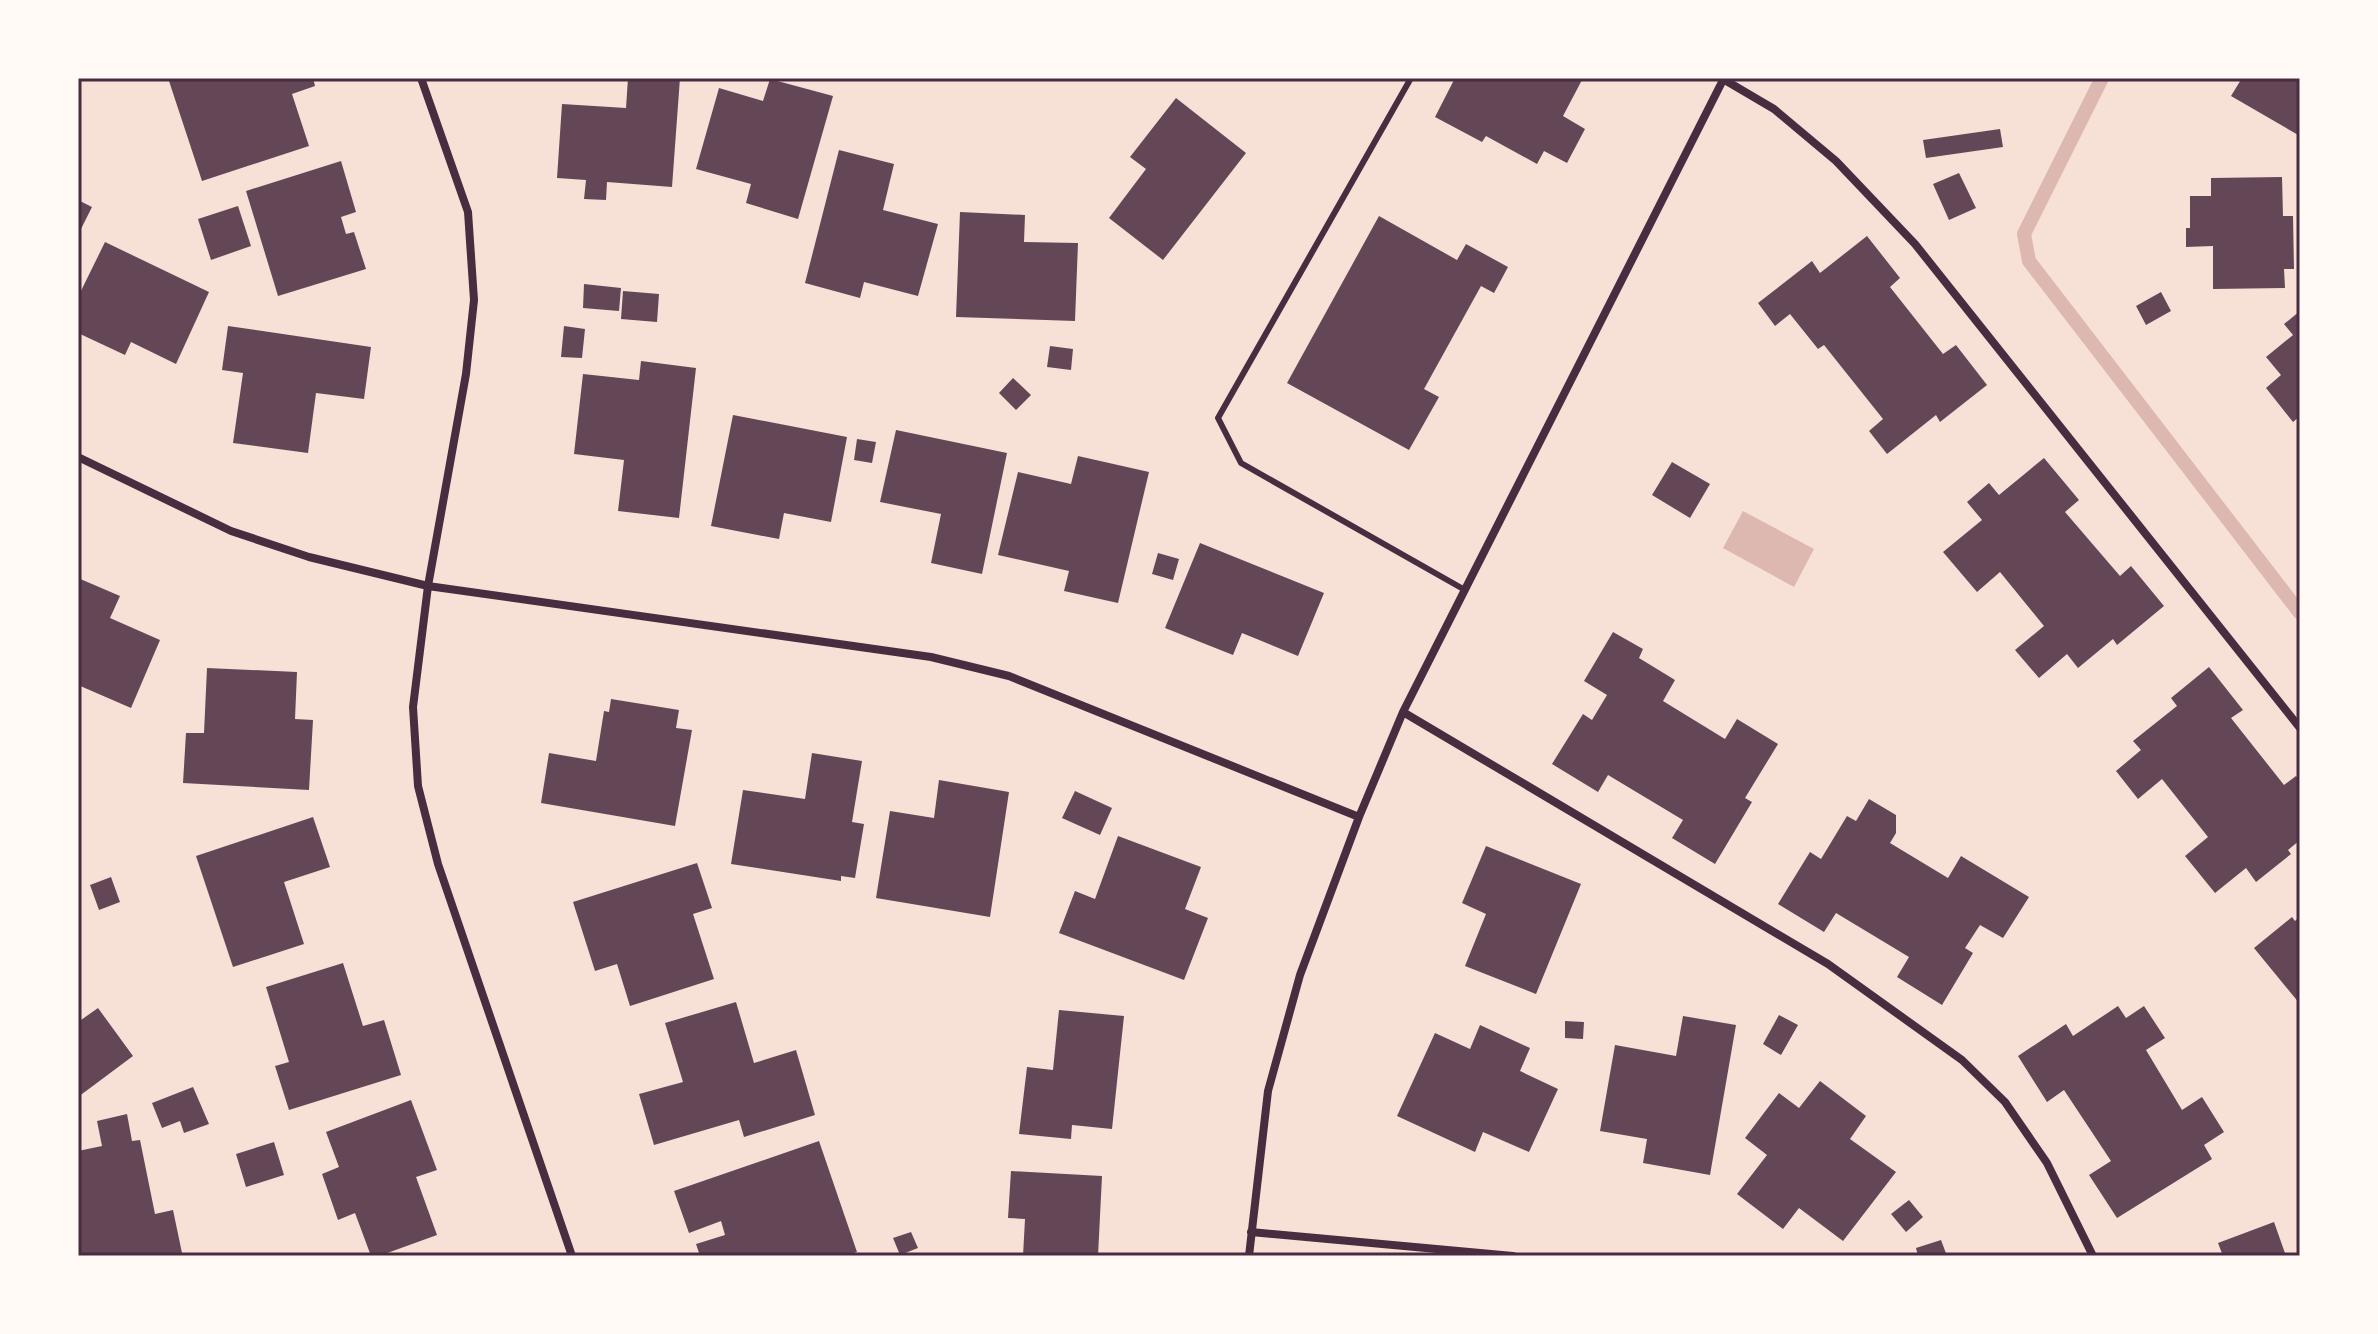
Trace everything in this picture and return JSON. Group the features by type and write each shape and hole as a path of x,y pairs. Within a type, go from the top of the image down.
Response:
{"street":[{"path":"421,78 468,212 474,300 466,374 428,586 413,707 418,786 438,864 572,1256"},
{"path":"1249,1256 1268,1091 1300,975 1359,817 1403,712 1724,78 1774,109 1836,161 1915,244 2300,728"},
{"path":"78,457 231,531 309,557 428,586 944,660 1009,676 1359,817"},
{"path":"1403,712 1828,964 1962,1060 2005,1102 2047,1163 2093,1256"},
{"path":"1251,1232 1513,1256"}],"lane":[{"path":"1411,78 1218,418 1241,463 1465,590"}],"shaded area":[{"path":"1743,511 1814,549 1794,587 1723,548"}],"building":[{"path":"168,78 313,78 315,86 292,94 309,146 202,181"},
{"path":"628,78 680,78 672,187 607,182 606,200 584,199 586,180 557,178 562,104 626,108"},
{"path":"1455,78 1583,78 1563,116 1585,129 1567,163 1544,151 1537,164 1486,136 1482,142 1435,117"},
{"path":"2242,78 2300,78 2300,136 2231,96"},
{"path":"770,79 833,96 798,219 746,203 751,184 696,169 719,88 763,101"},
{"path":"1176,98 1246,153 1163,260 1109,218 1146,169 1130,157"},
{"path":"2000,129 2003,147 1926,158 1923,140"},
{"path":"839,150 894,164 883,210 938,224 918,296 864,282 860,298 805,283"},
{"path":"341,161 356,212 341,217 346,234 354,232 366,269 278,296 246,191"},
{"path":"1959,173 1976,208 1949,220 1933,184"},
{"path":"2282,177 2283,216 2293,216 2294,269 2284,269 2285,288 2213,289 2213,246 2186,247 2186,228 2190,228 2190,196 2211,196 2211,178"},
{"path":"78,200 92,207 78,235"},
{"path":"238,206 251,246 211,260 198,219"},
{"path":"960,212 1025,215 1024,242 1078,243 1075,321 956,317"},
{"path":"1379,216 1457,260 1466,244 1508,267 1494,293 1481,286 1424,389 1439,397 1409,450 1287,383"},
{"path":"1867,236 1900,278 1890,287 1943,354 1956,345 1987,385 1940,422 1936,415 1887,454 1869,431 1883,419 1824,345 1818,349 1790,314 1775,326 1758,303 1812,261 1820,273"},
{"path":"105,242 209,292 176,364 131,342 125,355 78,333 78,297"},
{"path":"584,284 621,288 619,311 583,308"},
{"path":"623,291 659,294 657,322 621,319"},
{"path":"2161,292 2171,311 2146,325 2136,306"},
{"path":"2300,311 2300,416 2293,422 2266,388 2281,375 2266,357 2293,335 2284,324"},
{"path":"228,326 371,347 364,399 316,393 308,453 233,443 243,373 222,370"},
{"path":"564,326 585,329 582,358 561,357"},
{"path":"1050,346 1073,349 1071,370 1047,367"},
{"path":"641,361 696,368 679,518 618,511 624,460 574,454 583,374 639,380"},
{"path":"1013,378 1031,395 1016,410 999,393"},
{"path":"733,415 847,437 831,522 784,513 779,539 711,526"},
{"path":"896,430 1007,453 982,574 931,563 941,514 880,502"},
{"path":"857,439 876,442 872,463 854,460"},
{"path":"1078,456 1149,472 1118,603 1064,591 1069,571 998,555 1018,472 1071,484"},
{"path":"2044,458 2079,500 2065,512 2120,576 2131,566 2164,606 2117,645 2113,639 2078,668 2067,654 2039,678 2015,650 2044,626 2000,572 1977,592 1943,552 1982,520 1967,502 1989,483 1999,495"},
{"path":"1672,462 1710,484 1690,518 1652,495"},
{"path":"1200,543 1324,593 1298,656 1242,633 1233,655 1165,628"},
{"path":"1158,553 1179,559 1173,580 1152,574"},
{"path":"78,578 120,596 110,618 160,640 131,708 78,685"},
{"path":"1613,632 1643,649 1639,658 1675,680 1663,701 1725,739 1737,719 1778,744 1745,798 1752,802 1715,864 1672,838 1683,820 1608,775 1598,792 1552,764 1583,714 1592,720 1607,695 1584,681"},
{"path":"2209,667 2243,710 2231,718 2284,785 2296,776 2300,780 2300,840 2288,850 2291,854 2256,882 2246,868 2215,893 2185,856 2208,837 2162,779 2138,799 2116,771 2141,750 2133,741 2177,706 2171,698"},
{"path":"207,668 297,672 295,719 313,720 309,790 183,783 186,733 204,733"},
{"path":"611,699 679,710 676,728 692,730 675,826 541,803 549,753 596,761 604,711 609,712"},
{"path":"812,753 862,761 852,822 864,824 855,878 841,876 841,881 731,864 743,790 805,799"},
{"path":"939,780 1009,792 990,917 876,898 890,811 934,818"},
{"path":"1075,791 1112,808 1100,835 1062,818"},
{"path":"1869,799 1896,815 1896,833 1890,843 1948,878 1961,856 2029,897 2003,938 1980,925 1965,948 1973,953 1942,1005 1897,977 1909,957 1836,913 1824,932 1778,904 1810,852 1821,859 1847,816 1856,821"},
{"path":"313,817 330,867 284,882 304,944 233,967 196,856"},
{"path":"1118,836 1201,867 1185,909 1208,918 1184,980 1059,933 1075,891 1095,899"},
{"path":"1486,846 1581,884 1536,994 1465,966 1486,914 1462,903"},
{"path":"697,863 712,908 693,914 714,979 630,1006 617,964 595,971 573,902"},
{"path":"111,877 120,902 99,910 90,885"},
{"path":"2300,916 2300,1004 2254,948 2292,917 2295,921"},
{"path":"343,963 363,1026 384,1020 401,1075 289,1110 275,1066 289,1062 266,987"},
{"path":"736,1002 754,1063 796,1050 815,1115 744,1137 739,1120 654,1145 639,1094 683,1082 665,1023"},
{"path":"2118,1006 2126,1018 2144,1006 2165,1038 2146,1050 2182,1110 2202,1097 2224,1132 2204,1145 2212,1159 2117,1218 2089,1175 2111,1161 2064,1090 2047,1102 2018,1056 2066,1024 2073,1036"},
{"path":"98,1008 133,1056 78,1097 78,1016 81,1020"},
{"path":"1059,1010 1124,1016 1112,1129 1072,1125 1071,1139 1019,1134 1027,1067 1053,1070"},
{"path":"1779,1015 1798,1025 1781,1055 1763,1044"},
{"path":"1683,1016 1736,1025 1710,1175 1643,1163 1647,1139 1600,1131 1615,1045 1676,1056"},
{"path":"1565,1021 1584,1022 1583,1039 1565,1038"},
{"path":"1480,1025 1530,1048 1520,1071 1558,1089 1529,1152 1483,1132 1475,1152 1397,1116 1435,1033 1470,1049"},
{"path":"1820,1081 1866,1116 1850,1139 1896,1172 1843,1241 1799,1208 1783,1229 1737,1194 1767,1155 1745,1138 1779,1093 1799,1108"},
{"path":"193,1087 209,1124 184,1133 180,1121 162,1128 152,1103"},
{"path":"411,1100 437,1170 416,1177 437,1235 379,1256 371,1256 355,1213 338,1220 322,1174 339,1167 326,1132"},
{"path":"127,1114 132,1141 140,1140 155,1214 173,1210 182,1253 168,1256 78,1256 78,1151 102,1146 97,1121"},
{"path":"819,1141 857,1252 844,1256 700,1256 696,1244 725,1235 721,1221 689,1233 674,1191"},
{"path":"274,1142 284,1175 246,1187 236,1154"},
{"path":"1011,1171 1102,1176 1098,1256 1023,1256 1025,1219 1008,1218"},
{"path":"1909,1200 1923,1217 1906,1232 1891,1214"},
{"path":"2274,1222 2286,1256 2223,1256 2218,1243"},
{"path":"911,1232 918,1248 900,1255 893,1238"},
{"path":"1941,1240 1947,1256 1918,1256 1916,1248"}],"waterway":[{"path":"2102,78 2024,234 2029,261 2300,613"}]}
